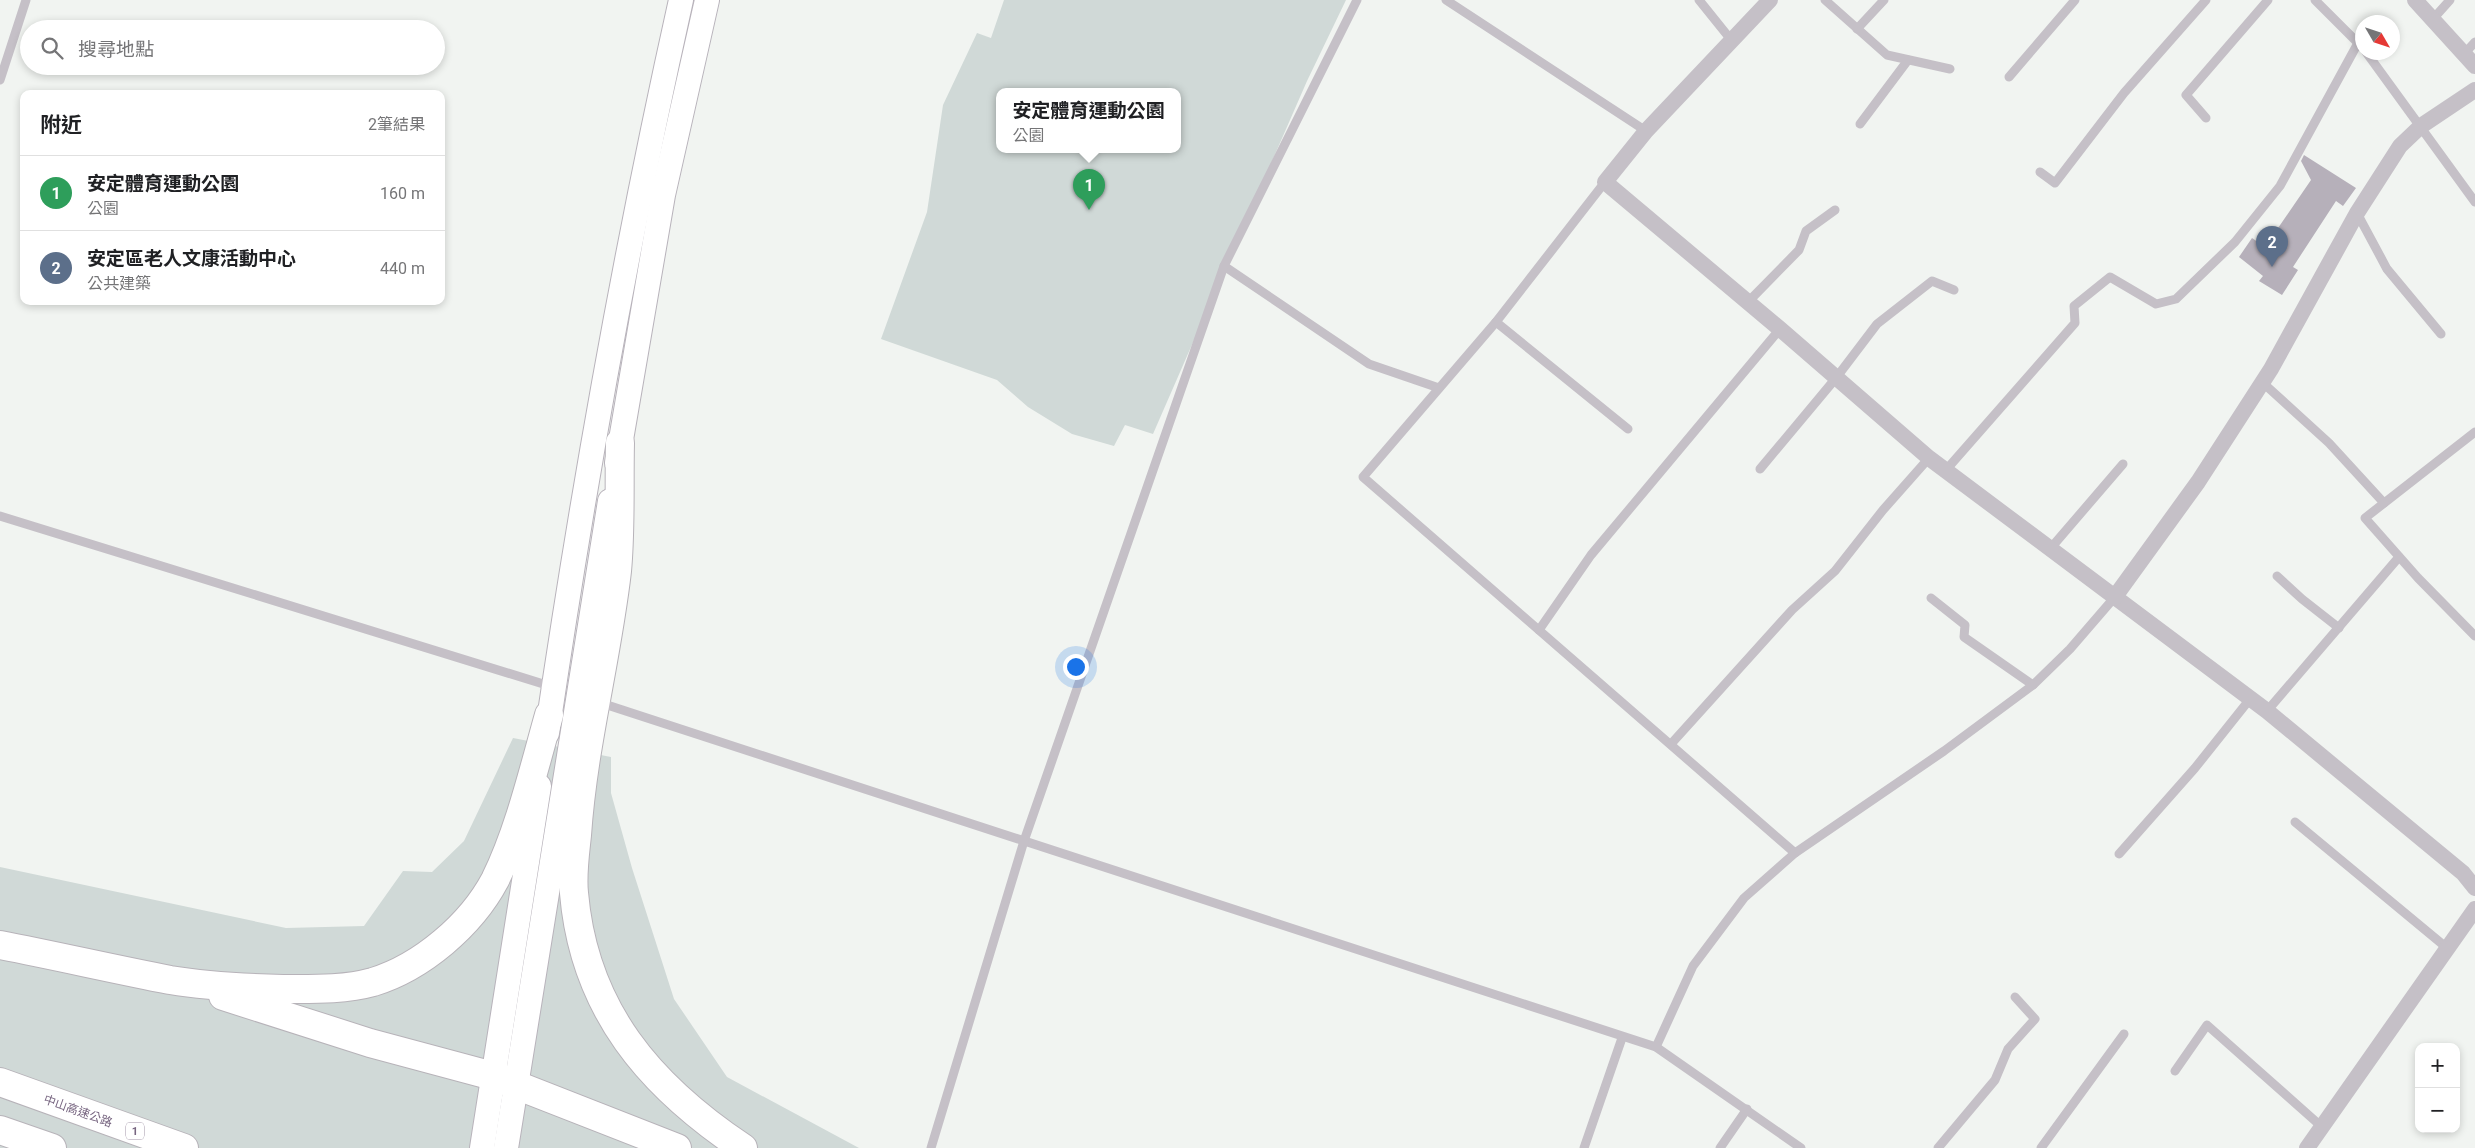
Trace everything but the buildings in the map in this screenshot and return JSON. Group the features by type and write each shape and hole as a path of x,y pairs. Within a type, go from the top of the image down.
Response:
{"highway":[{"path":"620,443 617,570 572,692 579,804 574,892 582,939 600,994 626,1042 657,1079 707,1124 743,1148"},
{"path":"0,945 172,980 256,988 338,989 374,982 416,962 449,939 472,914 494,880 526,792 549,715"},
{"path":"172,980 370,1043 505,1080 677,1148"},
{"name":"中山高速公路","path":"0,1082 184,1148"},
{"path":"0,1130 52,1148"}],"main road":[{"path":"482,1148 505,1080 572,692 600,412 638,204 681,0"},
{"path":"620,443 663,195 707,0"},
{"path":"506,1148 505,1080 549,715 572,692"}],"street":[{"path":"1770,0 1646,131 1605,182 1780,329 1928,458 2267,711 2463,873 2475,888"},
{"path":"2415,0 2432,19 2470,48 2475,66"},
{"path":"2114,598 2198,482 2262,382 2357,213 2400,146 2421,126 2475,90"},
{"path":"2307,1148 2475,909"}],"lane":[{"path":"0,80 26,0"},
{"path":"931,1148 1024,840 1224,266 1356,0"},
{"path":"1446,0 1646,131"},
{"path":"1699,0 1732,41"},
{"path":"1825,0 1887,55 1950,69"},
{"path":"1857,29 1884,0"},
{"path":"2009,77 2075,0"},
{"path":"2040,172 2055,183 2124,93 2206,0"},
{"path":"2206,118 2186,95 2268,0"},
{"path":"2315,0 2355,41"},
{"path":"2432,19 2450,0"},
{"path":"1946,470 2075,323 2074,306 2110,277 2156,304 2176,299 2235,242 2280,186 2355,55"},
{"path":"1860,124 1908,60"},
{"path":"2372,60 2475,202"},
{"path":"1605,182 1496,322 1363,477 1795,853"},
{"path":"1748,302 1799,250 1806,231 1835,210"},
{"path":"2357,213 2387,269 2441,334"},
{"path":"1224,266 1369,364 1439,388"},
{"path":"1760,469 1836,378 1877,324 1932,281 1954,290"},
{"path":"1496,322 1628,429"},
{"path":"1539,630 1591,555 1780,329"},
{"path":"2262,382 2329,443 2384,503"},
{"path":"2475,432 2365,518 2399,557 2475,636"},
{"path":"1671,744 1792,610 1835,570 1882,510 1928,458"},
{"path":"2050,549 2123,464"},
{"path":"0,516 572,692 1622,1038 1656,1047 1801,1148"},
{"path":"2267,711 2399,557"},
{"path":"2277,576 2338,628"},
{"path":"1931,598 1965,625 1964,638 2033,685"},
{"path":"1656,1047 1693,966 1744,898 1795,853 1944,751 2033,685 2070,649 2114,598"},
{"path":"2118,854 2195,768 2250,699"},
{"path":"2295,822 2447,948"},
{"path":"1938,1148 1995,1080 2008,1049 2035,1019 2015,997"},
{"path":"2175,1071 2207,1025 2322,1127"},
{"path":"2041,1148 2124,1034"},
{"path":"1584,1148 1622,1038"},
{"path":"1720,1148 1747,1109"}],"shaded area":[{"path":"1004,0 1346,0 1307,81 1153,434 1125,425 1114,446 1072,434 1028,407 997,380 881,339 927,212 943,105 977,33 991,38"},
{"path":"513,738 611,757 611,793 632,868 674,999 727,1077 859,1148 0,1148 0,867 286,928 364,926 403,871 432,872 464,841"}],"place":[{"name":"安定體育運動公園","path":"1089,210"},
{"name":"安定區老人文康活動中心","path":"2272,267"}]}
